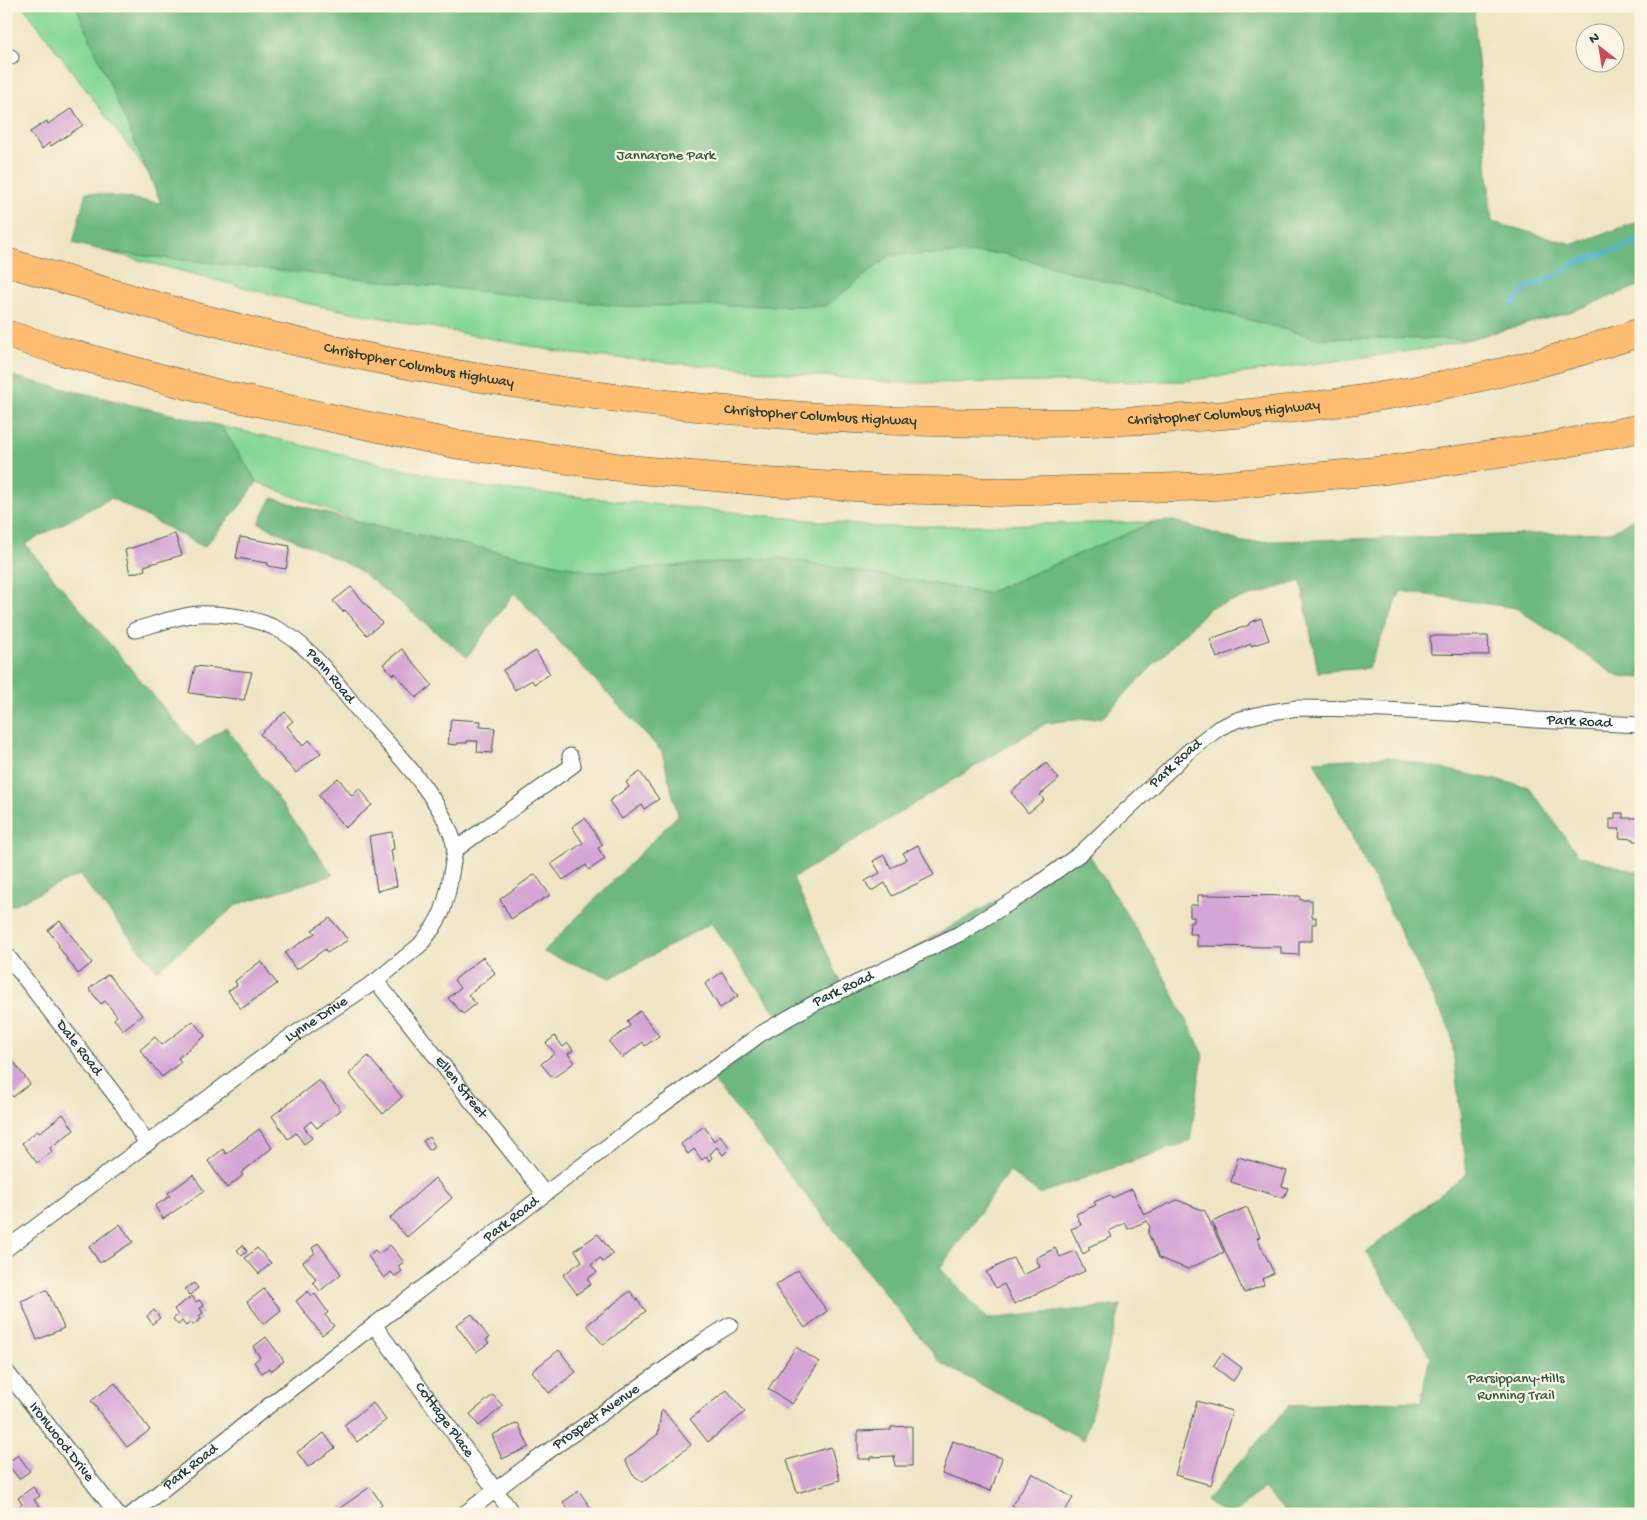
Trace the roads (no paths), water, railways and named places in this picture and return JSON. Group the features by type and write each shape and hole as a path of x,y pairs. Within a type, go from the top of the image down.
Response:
{"highway":[{"name":"Christopher Columbus Highway","path":"6,262 155,306 249,331 403,364 524,386 686,407 883,421 1081,423 1213,417 1295,408 1374,398 1442,385 1529,365 1613,342 1641,332"},
{"path":"6,334 223,395 459,445 639,470 768,482 880,489 1002,492 1216,486 1386,470 1547,447 1641,428"}],"street":[{"name":"Penn Road","path":"135,630 197,614 216,614 272,626 288,635 306,649 416,775 439,810 453,837 455,850"},
{"name":"Park Road","path":"132,1514 545,1194 762,1033 813,1004 959,934 1027,892 1080,854 1189,751 1219,728 1237,720 1296,708 1469,714 1536,720 1641,725"},
{"path":"455,850 573,765 570,756"},
{"name":"Lynne Drive","path":"6,1249 287,1039 376,981 420,945 442,912 448,891 455,850"},
{"name":"Dale Road","path":"6,954 122,1104 147,1144"},
{"name":"Ellen Street","path":"376,981 545,1194"},
{"name":"Cottage Place","path":"374,1325 513,1514"},
{"name":"Prospect Avenue","path":"464,1514 699,1344 730,1325"},
{"name":"Ironwood Drive","path":"6,1371 117,1514"}],"waterway":[{"path":"1513,305 1526,288 1549,279 1579,262 1641,241"}],"park label":[{"name":"Jannarone Park","path":"666,156"},
{"name":"Parsippany-Hills Running Trail","path":"1516,1388"}]}
